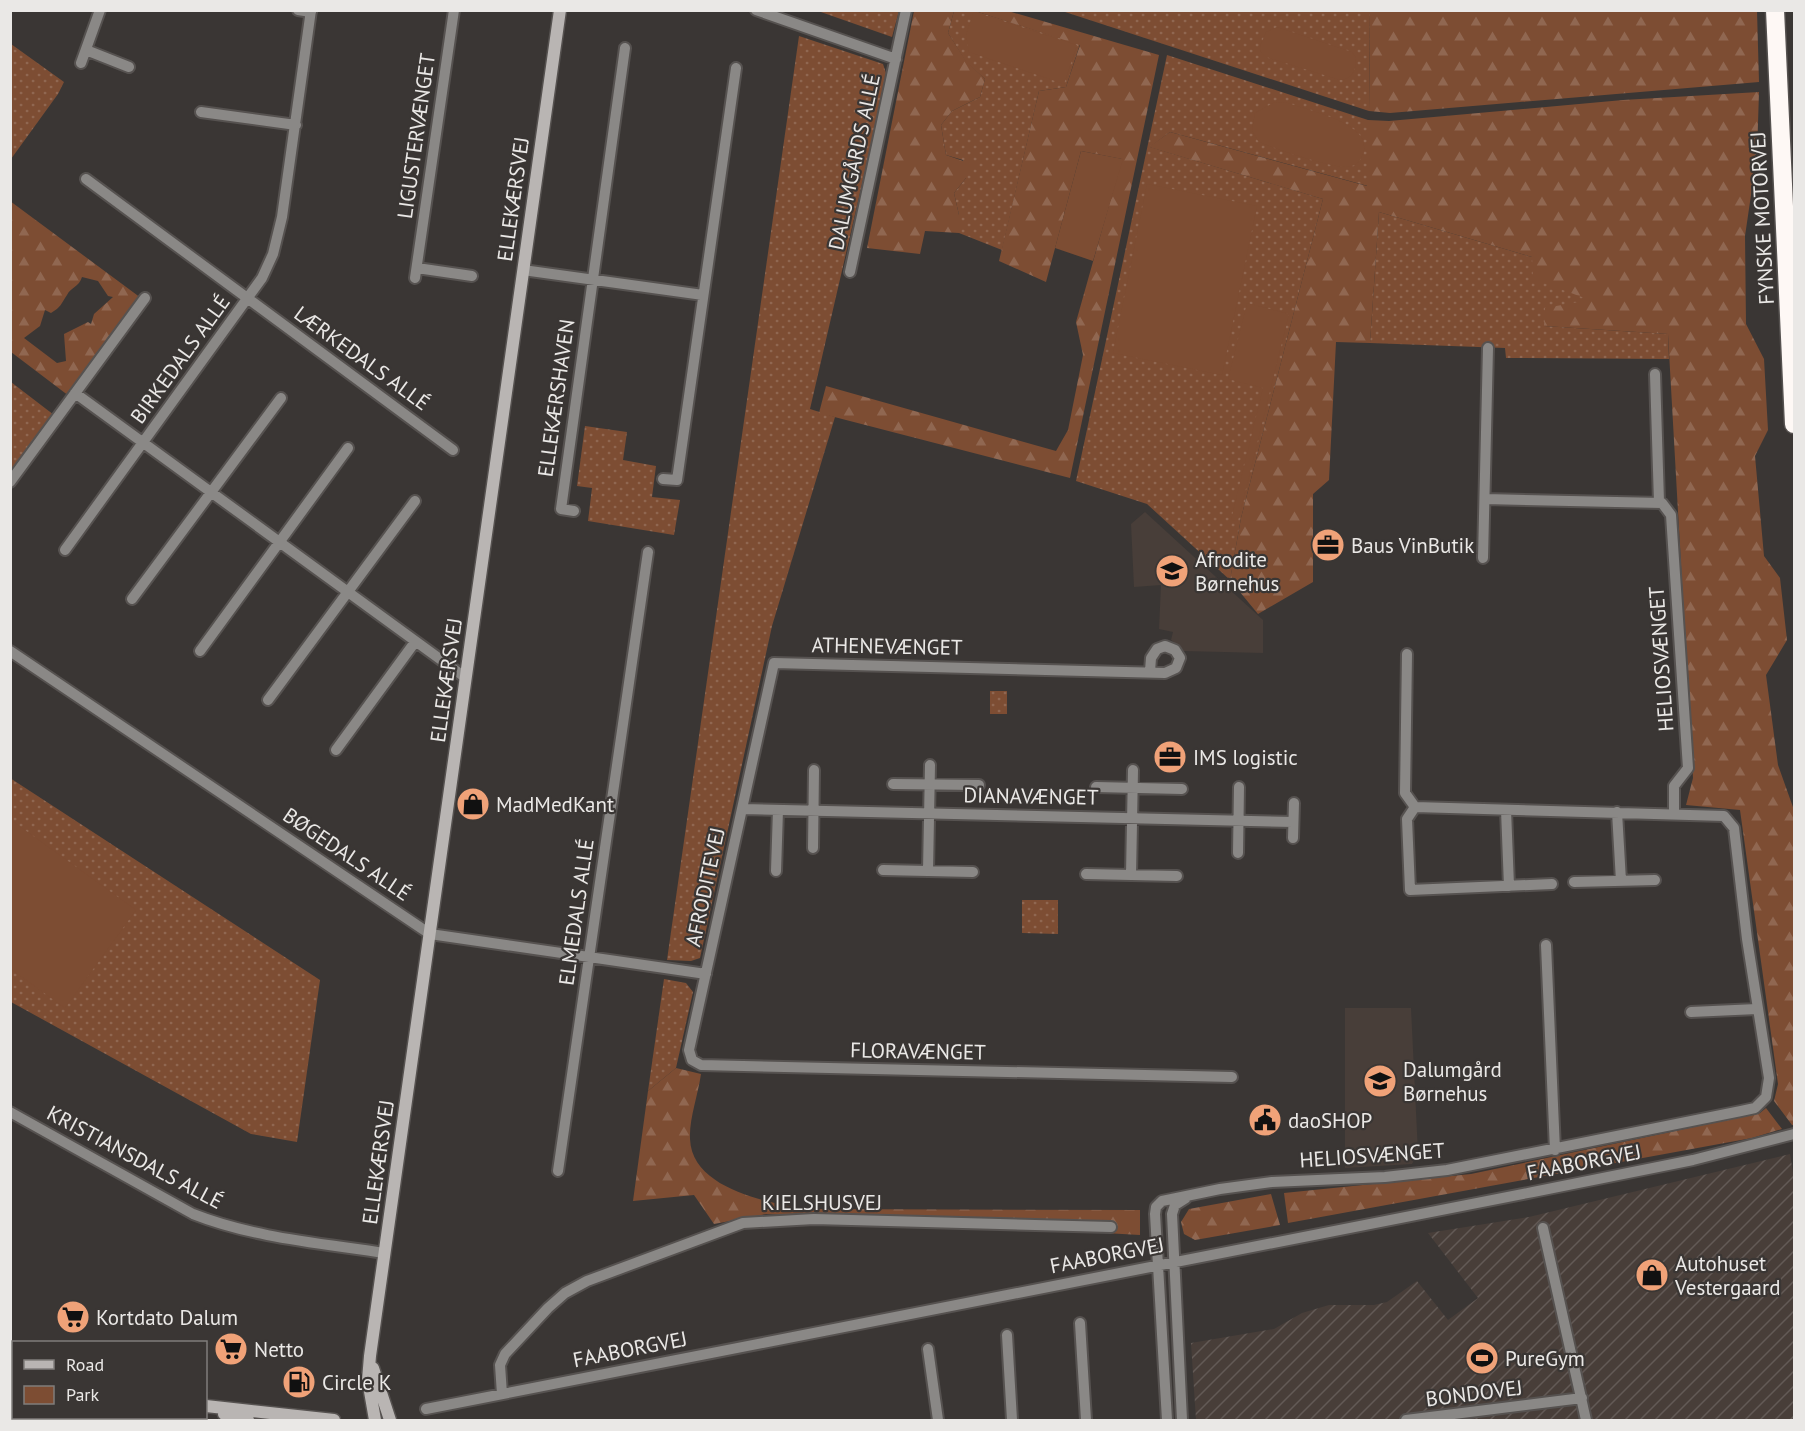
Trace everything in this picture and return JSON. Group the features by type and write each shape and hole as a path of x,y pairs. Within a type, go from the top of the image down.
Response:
{"highway":[{"name":"FYNSKE MOTORVEJ","path":"1775,10 1794,424"}],"street":[{"path":"81,63 100,10"},
{"path":"248,298 262,278 273,254 282,217 311,11 298,10"},
{"name":"LIGUSTERVÆNGET","path":"454,10 416,273 472,276"},
{"name":"ELLEKÆRSVEJ","path":"375,1420 368,1380 370,1356 560,10"},
{"name":"DALUMGÅRDS ALLÉ","path":"756,10 897,59"},
{"name":"DALUMGÅRDS ALLÉ","path":"850,272 906,10"},
{"name":"ELLEKÆRSHAVEN","path":"574,511 561,509 625,48"},
{"path":"86,50 129,67"},
{"path":"663,479 677,480 736,68"},
{"path":"201,112 296,125"},
{"name":"LÆRKEDALS ALLÉ","path":"86,179 453,450"},
{"path":"523,270 703,295"},
{"path":"10,482 145,298"},
{"name":"BIRKEDALS ALLÉ","path":"64,550 248,298"},
{"path":"1483,558 1488,348"},
{"name":"HELIOSVÆNGET","path":"1655,374 1659,502 1671,515 1688,768 1674,786 1674,814"},
{"name":"BIRKEDALS ALLÉ","path":"75,393 466,678"},
{"path":"132,599 281,398"},
{"path":"200,651 348,448"},
{"path":"1485,499 1659,502"},
{"path":"268,700 415,501"},
{"name":"ELMEDALS ALLÉ","path":"558,1171 648,552"},
{"path":"336,750 415,642"},
{"name":"BØGEDALS ALLÉ","path":"10,651 430,934 706,974"},
{"path":"1407,654 1405,793 1415,807 1407,819 1410,890 1552,884"},
{"name":"ATHENEVÆNGET","path":"742,809 774,663 1150,671"},
{"path":"928,871 930,765"},
{"path":"813,848 814,770"},
{"path":"1131,875 1133,770"},
{"name":"DIANAVÆNGET","path":"893,784 979,785"},
{"name":"DIANAVÆNGET","path":"1096,787 1182,789"},
{"path":"1238,853 1239,787"},
{"path":"1293,838 1294,803"},
{"name":"HELIOSVÆNGET","path":"1157,1265 1156,1207 1162,1201 1272,1182 1408,1175 1555,1150 1741,1111 1760,1104 1766,1097 1769,1078 1757,1009 1734,828 1724,816 1415,807"},
{"name":"DIANAVÆNGET","path":"742,809 1293,822"},
{"name":"AFRODITEVEJ","path":"706,974 742,809"},
{"path":"776,871 778,810"},
{"path":"1506,810 1509,886"},
{"path":"1617,812 1621,881"},
{"path":"883,870 973,872"},
{"path":"1086,874 1177,876"},
{"path":"1574,882 1655,880"},
{"path":"1546,945 1555,1150"},
{"name":"FLORAVÆNGET","path":"706,974 689,1050 692,1060 701,1065 1232,1077"},
{"path":"1691,1012 1757,1009"},
{"name":"KRISTIANSDALS ALLÉ","path":"10,1112 193,1214 224,1226 255,1234 385,1253"},
{"name":"FAABORGVEJ","path":"426,1409 1693,1160 1794,1134"},
{"path":"1182,1420 1172,1214 1175,1205 1191,1195"},
{"name":"KIELSHUSVEJ","path":"502,1394 500,1365 505,1354 565,1293 626,1264 743,1223 771,1219 814,1219 1111,1227"},
{"path":"1544,1228 1587,1420"},
{"path":"1157,1265 1167,1420"},
{"path":"1080,1323 1086,1420"},
{"path":"1007,1335 1012,1420"},
{"path":"928,1349 938,1420"},
{"name":"ELLEKÆRSVEJ","path":"370,1356 390,1420"},
{"name":"BONDOVEJ","path":"1406,1420 1582,1398"},
{"path":"207,1407 248,1420"},
{"path":"207,1407 334,1420"}],"shaded area":[{"name":"Afrodite Børnehus","path":"1145,512 1263,620 1263,653 1184,651 1171,640 1173,632 1159,629 1161,585 1134,587 1131,524"},
{"name":"Dalumgård Børnehus","path":"1345,1008 1411,1008 1418,1153 1412,1164 1345,1168"},
{"path":"1790,1154 1794,1179 1794,1420 1196,1420 1191,1343 1274,1329 1302,1313 1329,1305 1374,1305 1387,1302 1417,1281 1448,1320 1478,1298 1428,1233 1529,1217"}],"green space":[{"path":"899,10 892,37 818,11"},
{"path":"914,11 954,11 948,33 966,61 985,79 980,97 952,111 941,125 946,155 972,164 966,178 954,193 959,215 959,233 925,231 920,254 867,248"},
{"path":"954,11 975,11 1080,44 1066,87 1039,91 1002,250 959,233 959,215 954,193 966,178 963,160 946,155 941,125 952,111 980,97 985,79 966,62 948,33"},
{"path":"975,11 1008,11 1159,55 1070,478 819,413 826,386 1056,451 1068,430 1083,355 1076,322 1122,159 1081,151 1046,282 999,261 1039,91 1066,87 1080,45"},
{"path":"1062,11 1370,11 1369,111"},
{"path":"1370,11 1757,11 1759,82 1390,113 1369,111"},
{"path":"974,12 1077,45 1064,84 969,52 966,34"},
{"path":"1277,27 1352,52 1356,58 1353,73 1348,78 1340,80 1266,57 1261,52 1260,46 1266,32"},
{"path":"799,36 883,64 887,76 810,409 835,417 772,626 700,958 691,961 667,960"},
{"path":"11,44 64,82 58,94 11,159"},
{"path":"1167,55 1368,120 1368,186 1170,132 1150,147 1323,199 1241,518 1230,580 1147,504 1076,481"},
{"path":"1759,92 1757,154 1745,236 1746,324 1764,359 1768,430 1755,456 1764,556 1780,578 1787,640 1766,675 1778,765 1794,810 1794,1125 1774,1101 1778,1084 1740,810 1686,805 1693,778 1668,334 1544,326 1545,308 1590,300 1533,279 1532,257 1379,212 1370,343 1336,342 1329,480 1313,494 1313,582 1258,614 1230,580 1241,518 1323,199 1149,147 1170,132 1367,186 1368,120 1389,121 1623,100"},
{"path":"1285,102 1334,118 1352,128 1360,135 1364,143 1364,151 1359,162 1349,167 1328,164 1288,153 1258,141 1252,130 1255,113 1273,103"},
{"path":"1081,151 1123,159 1093,261 1055,248"},
{"path":"1147,184 1257,206 1222,375 1113,353"},
{"path":"10,201 141,298 69,396 11,352","holes":["82,277 98,281 108,296 113,297 94,314 91,324 88,322 64,334 66,361 57,363 24,338 40,326 45,310 51,313 57,309"]},
{"path":"1379,212 1532,257 1591,300 1544,326 1668,334 1669,359 1506,358 1505,348 1370,343"},
{"path":"1247,303 1289,314 1238,521 1231,520 1263,388 1228,379"},
{"path":"11,382 54,415 11,474"},
{"path":"585,426 627,432 623,460 656,466 652,497 680,500 674,535 588,521 592,488 577,486"},
{"path":"990,691 1007,691 1007,714 990,714"},
{"path":"10,778 320,980 297,1142 251,1134 11,1002"},
{"path":"11,820 136,910 65,1008 11,969"},
{"path":"1022,900 1058,900 1058,934 1022,933"},
{"path":"664,979 686,983 693,992 676,1068 648,1091"},
{"path":"676,1068 701,1074 690,1131 694,1156 703,1169 716,1181 750,1196 801,1209 1140,1210 1140,1235 766,1214 714,1224 694,1195 633,1201 648,1091"},
{"path":"1766,1108 1782,1129 1752,1138 1288,1223 1284,1193 1471,1174 1760,1113"},
{"path":"1271,1194 1280,1225 1195,1240 1184,1234 1181,1222 1189,1209"}],"place":[{"name":"Baus VinButik","path":"1328,545"},
{"name":"Afrodite Børnehus","path":"1172,571"},
{"name":"IMS logistic","path":"1170,757"},
{"name":"MadMedKant","path":"473,804"},
{"name":"Dalumgård Børnehus","path":"1380,1081"},
{"name":"daoSHOP","path":"1265,1120"},
{"name":"Autohuset Vestergaard","path":"1652,1275"},
{"name":"Kortdato Dalum","path":"73,1317"},
{"name":"Netto","path":"231,1349"},
{"name":"PureGym","path":"1482,1358"},
{"name":"Circle K","path":"299,1382"}]}
